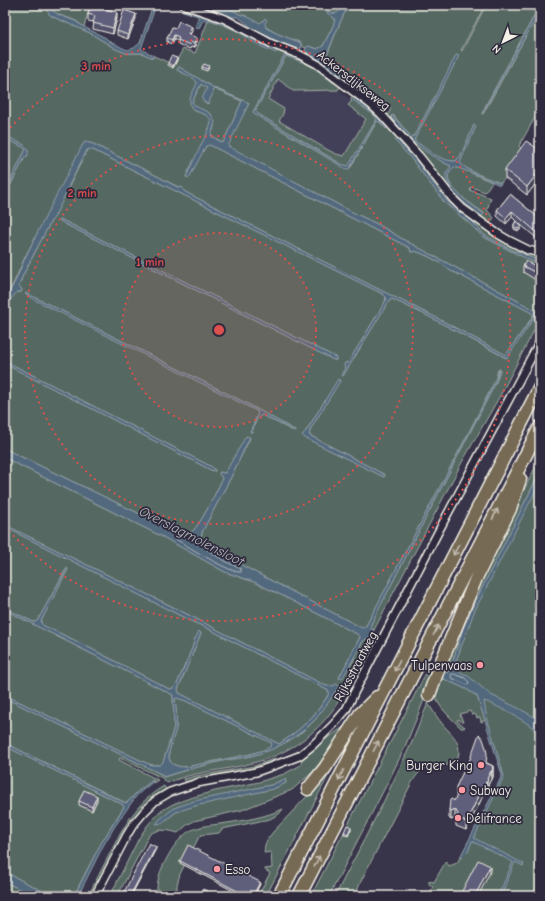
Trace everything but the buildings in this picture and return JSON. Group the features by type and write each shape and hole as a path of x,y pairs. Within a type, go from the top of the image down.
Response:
{"highway":[{"path":"279,896 540,387"},
{"path":"299,896 540,428"},
{"path":"430,695 440,665 478,576 510,509 532,444"},
{"path":"308,789 325,768 360,714 384,691"}],"street":[{"name":"Ackersdijkseweg","path":"184,5 225,19 272,44 300,55 317,64 380,113 419,156 453,199 462,208 504,238 528,250 540,252"},
{"name":"Rijksstraatweg","path":"96,896 133,825 156,801 170,792 197,783 256,772 299,756 313,745 346,710 446,516 540,341"}],"shaded area":[{"path":"278,79 293,91 338,90 352,101 349,105 366,119 344,156 328,150 279,121 283,114 268,99"}],"green space":[{"path":"5,5 44,5 50,15 90,33 116,49 126,53 142,53 153,58 154,56 174,65 183,49 195,53 210,16 300,56 341,85 338,90 293,91 278,79 268,99 284,109 279,121 328,150 344,156 366,119 348,105 352,101 350,99 354,95 369,106 390,128 389,130 395,136 399,137 456,204 540,256 540,262 514,251 484,235 472,221 447,201 398,140 395,140 445,203 482,236 540,265 540,319 501,394 461,464 374,630 370,628 371,624 496,382 500,370 498,370 495,381 468,434 366,626 362,628 220,554 201,538 202,532 250,438 225,473 219,473 222,478 221,482 207,510 194,530 187,534 179,533 5,449 5,364 215,471 212,467 5,361 5,302 9,301 16,292 21,292 22,290 19,286 22,277 87,150 91,149 383,294 386,297 385,302 348,363 345,363 343,376 387,304 392,299 428,316 506,358 535,315 531,308 379,225 227,146 249,103 214,88 179,67 177,70 193,78 197,82 190,103 192,109 207,115 211,119 211,123 205,138 186,177 207,145 210,145 410,248 411,252 415,251 432,258 452,272 532,313 533,316 506,355 433,316 187,193 157,176 93,144 85,142 5,297 5,196 25,157 27,157 28,150 24,145 5,136","holes":["285,54 307,61 335,82 334,83 306,63 286,56 255,111 258,114 341,164 349,167 377,119 353,99 372,112 387,128 386,129 380,122 377,121 351,167 344,168 253,112","60,219 335,357 336,360 59,220","26,294 246,403 296,431 295,432 262,415 258,417 254,425 258,413 257,411","338,380 340,380 310,430 309,435 385,475 384,477 310,440 304,434"]},
{"path":"48,5 85,5 84,8 89,9 84,27 76,21 56,14"},
{"path":"225,5 343,5 339,12 335,14 328,11 335,20 323,46 317,49 308,46 306,48 301,46 301,43 278,34"},
{"path":"349,5 485,5 461,50 462,51 486,5 540,5 482,114 532,25 536,21 540,22 540,112 537,114 519,146 523,151 509,174 501,183 473,172 460,163 476,126 474,125 461,155 456,161 450,161 439,157 428,151 414,140 458,57 457,55 414,136 411,137 393,115 409,139 451,166 446,174 449,181 448,175 454,167 492,182 485,192 471,187 470,190 491,198 487,210 494,218 488,225 459,202 387,118 391,108 357,86 326,60 345,11","holes":["450,184 457,193 484,213 482,216 452,190"]},
{"path":"305,51 385,108 382,112 304,53"},
{"path":"201,84 207,87 204,102 208,103 214,89 242,101 223,143 211,135 214,127 211,114 198,108 192,102"},
{"path":"5,138 26,149 6,189 5,189"},
{"path":"5,458 163,537 225,572 254,582 359,635 360,637 339,678 352,663 363,641 370,639 340,699 322,723 302,741 279,754 253,763 192,775 167,783 162,778 120,758 119,760 158,780 153,783 153,780 126,803 5,743 5,698 163,775 164,777 226,760 259,754 285,743 314,721 339,686 326,686 173,607 5,525"},
{"path":"540,458 540,472 471,610 463,629 450,670 448,672 444,672 441,670 488,561"},
{"path":"540,477 540,896 428,896 433,887 429,884 429,881 434,882 446,861 449,866 457,863 461,857 503,775 481,703 480,692 452,673 472,613"},
{"path":"5,527 329,691 328,695 318,710 306,722 279,744 179,693 178,689 201,633 200,632 194,640 193,646 177,684 172,689 169,689 44,626 41,623 68,569 65,571 38,620 35,622 5,608"},
{"path":"5,610 173,695 174,727 163,762 160,765 146,763 5,695"},
{"path":"428,669 433,674 404,749 390,778 329,896 311,896"},
{"path":"438,676 466,689 477,696 485,720 481,722 480,717 477,718 475,714 472,715 470,711 460,714 463,722 458,719 457,721 465,727 461,728 446,713 436,699 435,693"},
{"path":"177,698 272,743 271,746 267,749 251,754 186,767 177,766 169,759 169,753 176,727 175,699"},
{"path":"428,703 440,721 456,740 459,750 458,758 450,764 426,768 417,774 361,881 356,894 353,896 335,896 382,805 412,742"},
{"path":"349,723 314,771 292,790 242,810 194,821 178,833 167,830 159,830 149,835 120,891 120,896 110,896 139,838 159,812 173,804 190,798 259,782 284,774 301,765 302,756","holes":["285,779 286,783 273,789 195,805 176,812 162,823 174,808 271,785"]},
{"path":"5,746 122,804 124,807 110,828 74,896 52,896 5,872"},
{"path":"339,755 266,896 258,896 270,873 265,869 272,868 271,852 264,853 267,840 311,792"},
{"path":"276,758 277,761 255,768 188,782 184,779 254,766"},
{"path":"164,786 166,790 141,809 123,833 91,896 88,896 125,825 146,799"},
{"path":"283,809 279,814 270,819 222,829 219,833 201,835 180,874 177,885 177,896 157,896 160,872 171,851 188,832 202,827 256,818"},
{"path":"5,882 34,896 5,896"}],"water":[{"path":"44,5 48,5 50,9 59,15 75,21 106,38 110,42 128,50 134,48 140,43 153,5 156,5 141,49 154,56 153,58 142,53 126,53 116,49 90,33 50,15"},
{"path":"200,5 225,5 239,14 260,23 265,18 267,20 265,23 266,28 301,43 300,50 275,42 256,31 238,17 233,17"},
{"path":"343,5 349,5 339,24 326,56 326,60 340,73 386,106 385,108 305,51 308,46 317,49 323,46 335,20 327,13 328,11 337,13"},
{"path":"540,6 537,16 540,22 536,21 532,25 482,114 487,103"},
{"path":"183,10 228,24 262,44 277,50 276,53 260,46 237,31 210,20 203,20 199,28 195,27 198,16"},
{"path":"285,54 316,67 335,82 334,83 306,63 286,56 255,111 341,164 348,166 377,119 374,115 353,100 355,98 375,114 387,128 386,129 380,122 377,121 349,169 344,168 253,112"},
{"path":"456,55 459,56 414,140 439,157 450,161 456,161 461,155 474,125 476,126 460,163 473,172 501,183 500,185 454,167 448,176 449,183 457,193 484,214 482,216 454,193 447,181 446,176 446,173 451,166 425,151 404,132 391,117 392,115 411,137 414,136"},
{"path":"179,67 214,88 249,103 228,146 379,225 531,308 535,312 534,318 507,358 428,316 392,299 387,304 343,376 341,375 345,368 344,364 348,363 387,299 383,294 91,149 87,150 54,218 51,221 22,277 19,286 22,290 21,292 17,292 9,301 5,302 5,297 14,284 47,214 83,144 86,142 93,144 179,188 183,188 183,190 187,193 433,316 506,355 533,317 532,313 452,272 433,258 415,251 411,252 410,248 210,145 206,146 189,178 186,177 209,130 211,122 206,115 193,109 190,105 190,99 197,82 193,78 177,70","holes":["201,84 207,88 202,99 208,104 214,89 242,101 223,143 211,136 215,122 212,116 194,105 192,102"]},
{"path":"5,136 24,145 28,149 28,155 25,157 5,197 5,189 9,184 26,149 5,138"},
{"path":"396,139 414,158 447,201 472,221 484,235 514,251 540,262 540,265 482,236 445,203 410,157 396,142"},
{"path":"60,219 337,359 334,360 65,224 59,220"},
{"path":"26,293 246,403 296,432 262,415 254,425 252,432 250,432 258,413 257,411 35,300 25,294"},
{"path":"5,361 212,467 215,471 5,364"},
{"name":"Overslagmolensloot","path":"499,369 496,382 371,624 370,628 374,630 370,639 363,641 342,679 339,678 360,637 359,635 254,582 225,572 163,537 5,458 5,449 176,532 187,534 194,530 207,510 221,482 222,478 219,474 220,472 225,473 246,436 250,437 202,532 201,538 220,554 362,628 366,626 468,434 495,381"},
{"path":"338,379 340,381 310,430 309,435 385,475 384,477 305,438 302,435 307,430"},
{"path":"540,472 540,482 474,612 453,669 467,675 491,695 540,720 540,737 532,727 523,720 484,701 486,714 504,776 474,838 524,864 523,866 515,862 502,893 507,896 498,896 513,862 472,841 468,852 462,858 460,857 502,775 477,696 466,689 433,674 429,669 432,666 446,673 450,670 463,629 471,610"},
{"path":"5,525 173,607 326,686 333,686 336,684 339,686 324,709 310,725 299,734 279,746 265,752 226,760 163,777 163,775 5,698 5,695 146,763 160,765 163,762 174,727 173,695 5,610 5,608 35,622 38,620 67,568 68,569 41,623 44,626 169,689 172,689 177,684 199,631 201,633 178,689 179,693 279,744 297,731 313,716 326,700 329,691 5,527","holes":["177,698 272,743 271,746 267,749 251,754 186,767 177,766 169,759 170,747 176,728 175,699"]},
{"path":"5,743 126,803 136,793 153,780 154,781 137,795 115,826 103,846 78,896 74,896 100,845 124,807 122,804 5,746"},
{"path":"285,779 286,783 273,789 195,806 176,812 162,823 156,824 174,808 194,801 271,785"},
{"path":"5,872 52,896 34,896 5,882"}],"place":[{"name":"Tulpenvaas","path":"480,665"},
{"name":"Burger King","path":"481,765"},
{"name":"Subway","path":"462,790"},
{"name":"Délifrance","path":"458,818"},
{"name":"Esso","path":"217,869"}]}
